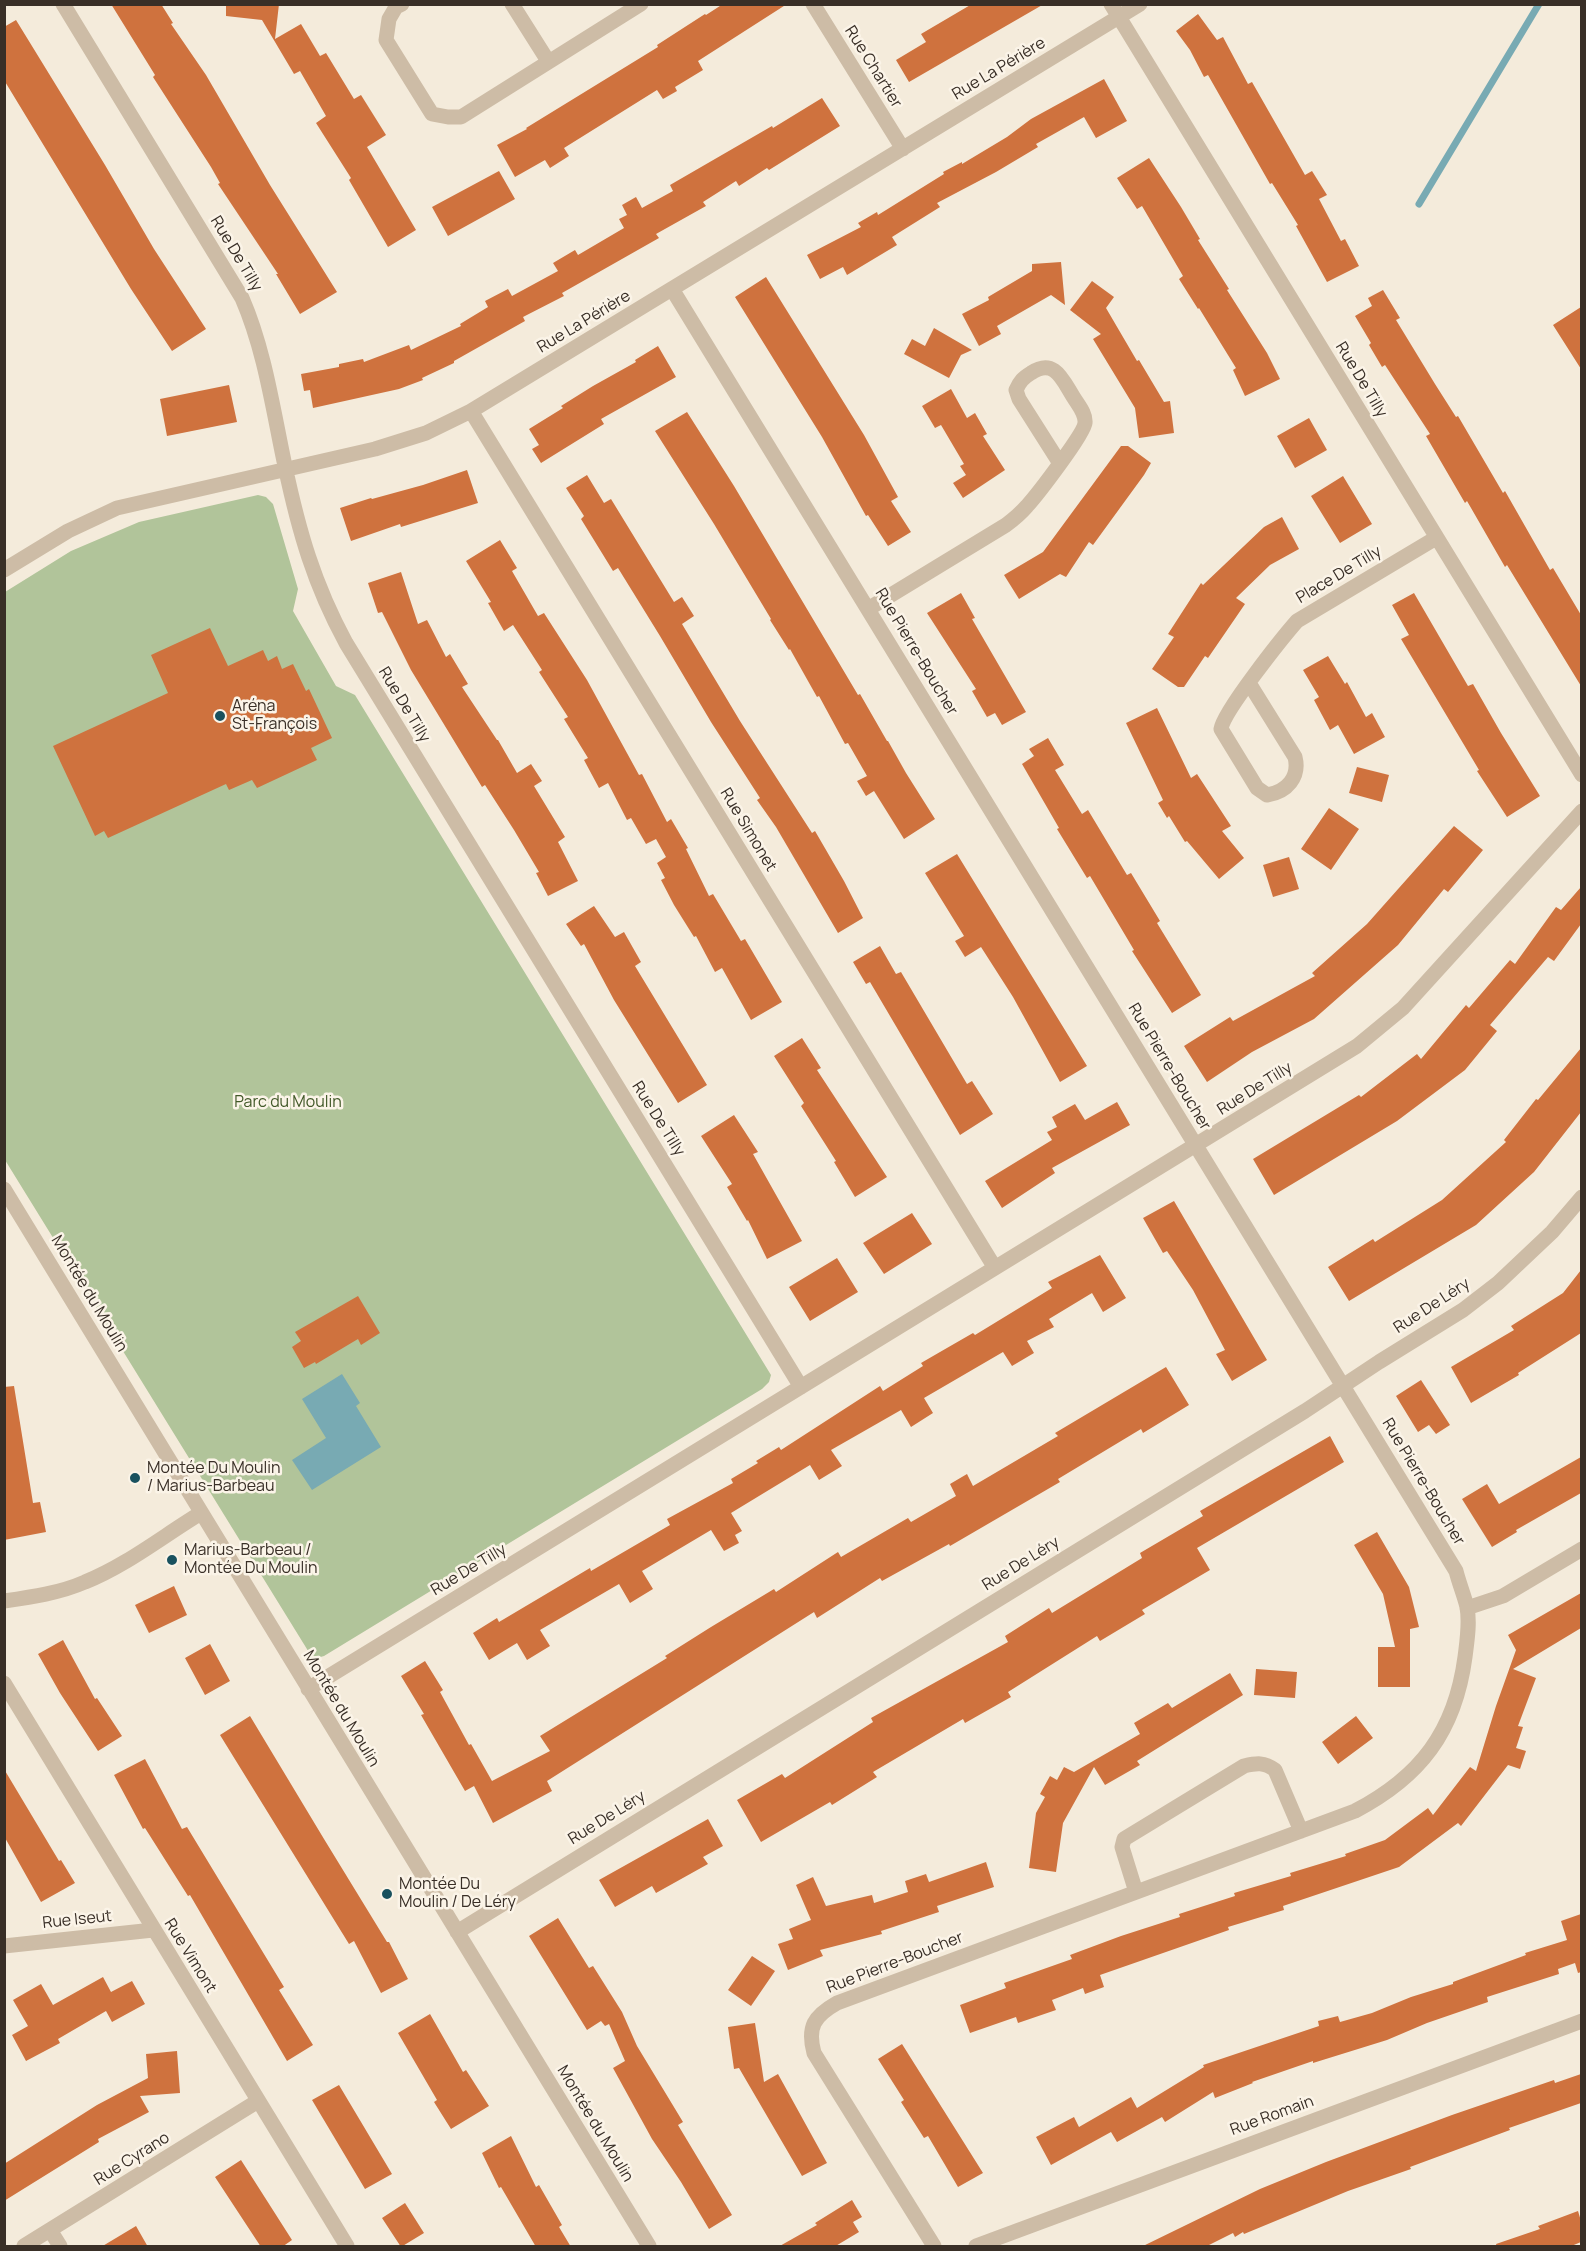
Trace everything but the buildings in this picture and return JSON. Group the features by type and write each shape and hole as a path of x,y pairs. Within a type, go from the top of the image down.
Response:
{"street":[{"name":"Rue De Tilly","path":"63,4 242,298 253,322 285,470 314,577 326,606 346,643 801,1387"},
{"path":"402,4 396,7 389,20 386,40 432,114 448,117 461,117 641,4"},
{"path":"512,4 548,61"},
{"name":"Rue Chartier","path":"813,4 903,149"},
{"name":"Rue La Périère","path":"4,570 68,531 117,508 401,441 443,426 903,149 1115,11 1140,4"},
{"name":"Rue De Tilly","path":"1115,11 1581,775"},
{"name":"Rue Pierre-Boucher","path":"672,289 1456,1571 1467,1608 1466,1651 1458,1695 1438,1737 1410,1774 1375,1800 1354,1811 1301,1831 837,2002 821,2012 813,2024 810,2039 814,2053 934,2247"},
{"path":"868,609 1006,525 1028,505 1085,427 1086,419 1058,373 1048,367 1037,369 1020,380 1016,390 1019,399 1059,462"},
{"name":"Rue Simonet","path":"471,411 995,1268"},
{"name":"Place De Tilly","path":"1249,683 1295,757 1298,768 1293,780 1278,793 1267,795 1257,788 1221,729 1225,717 1249,683 1297,621 1436,538"},
{"name":"Rue De Tilly","path":"308,1689 1335,1060 1382,1027 1417,993 1581,811"},
{"name":"Montée du Moulin","path":"4,1189 649,2247"},
{"name":"Rue De Léry","path":"457,1932 1295,1418 1463,1310 1498,1283 1552,1232 1581,1197"},
{"path":"4,1601 41,1596 84,1583 124,1562 201,1513"},
{"path":"1467,1608 1503,1596 1581,1549"},
{"name":"Rue Vimont","path":"4,1683 346,2247"},
{"path":"1136,1892 1122,1847 1124,1839 1245,1766 1257,1763 1268,1765 1275,1770 1301,1831"},
{"name":"Rue Iseut","path":"4,1946 153,1930"},
{"name":"Rue Romain","path":"976,2247 1581,2021"},
{"name":"Rue Cyrano","path":"24,2247 258,2102"},
{"path":"50,2230 60,2247"}],"green space":[{"name":"Parc du Moulin","path":"258,495 266,497 273,504 298,589 293,611 336,686 355,695 771,1375 769,1382 762,1389 324,1656 317,1658 310,1654 5,1160 5,592 71,551 139,522"}],"water":[{"path":"342,1374 360,1403 356,1406 381,1447 312,1490 292,1460 326,1438 302,1399"}],"waterway":[{"path":"1419,204 1539,4"}],"place":[{"name":"Aréna St-François","path":"220,716"},
{"name":"Montée Du Moulin / Marius-Barbeau","path":"135,1478"},
{"name":"Marius-Barbeau / Montée Du Moulin","path":"172,1560"},
{"name":"Montée Du Moulin / De Léry","path":"387,1894"}]}
